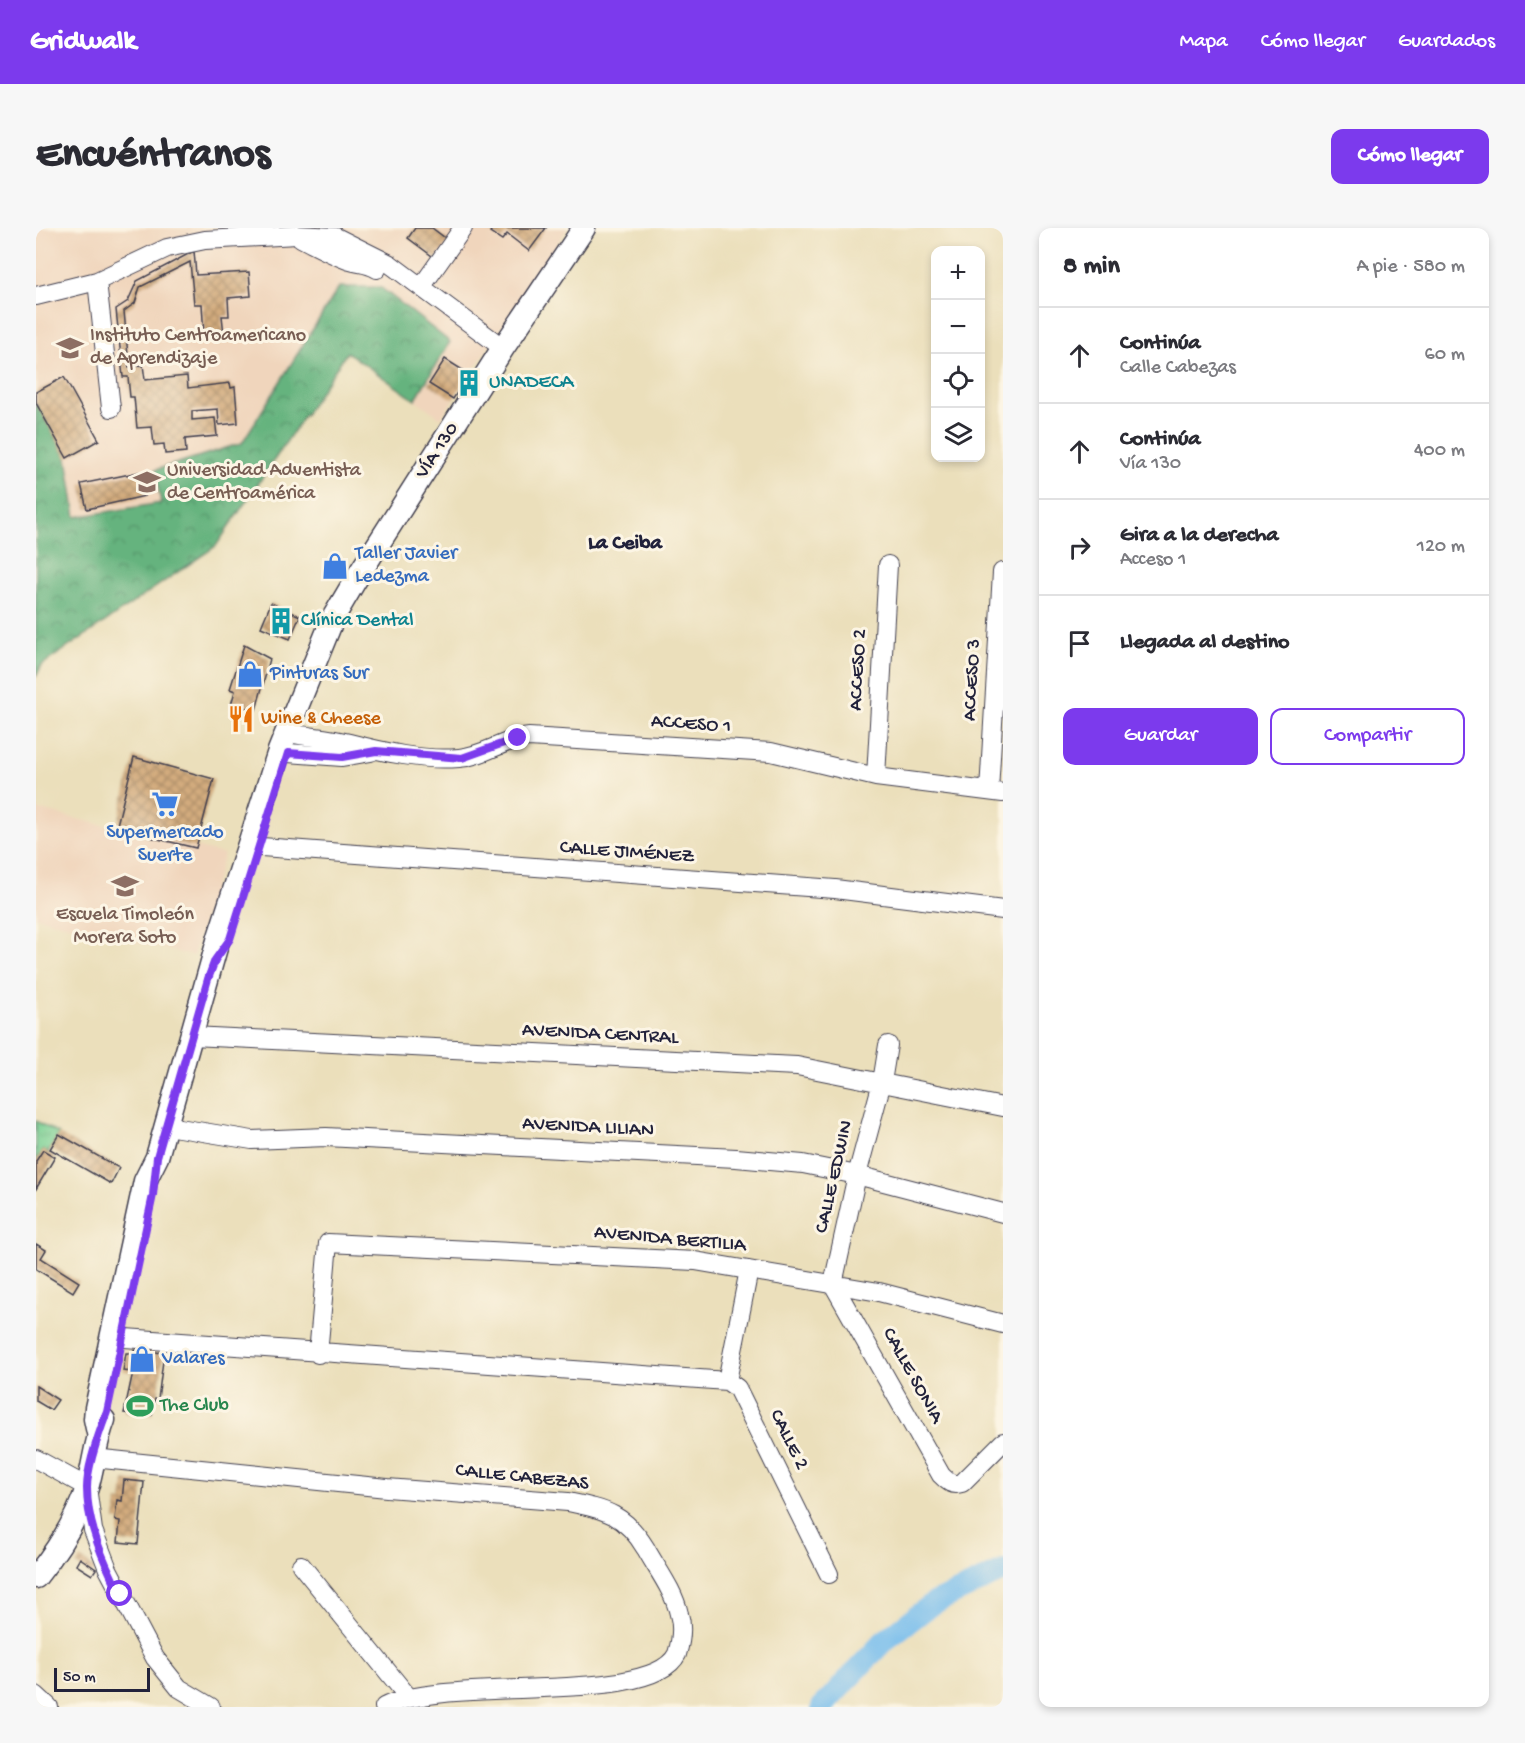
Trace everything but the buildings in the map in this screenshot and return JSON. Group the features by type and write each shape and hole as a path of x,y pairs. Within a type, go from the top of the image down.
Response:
{"main road":[{"name":"VÍA 130","path":"36,1576 65,1534 87,1487 98,1433 107,1412 116,1338 153,1195 157,1157 215,960 230,939 252,847 279,751 333,618 501,352 584,228"},
{"name":"VÍA 130","path":"252,847 291,743 308,682"}],"street":[{"path":"422,286 464,228"},
{"path":"297,232 349,260 370,264 501,352"},
{"path":"36,296 55,294 97,281 167,248 205,240 297,232 336,237 390,264 422,286 501,352"},
{"path":"97,281 111,408"},
{"name":"ACCESO 2","path":"876,777 888,565"},
{"name":"ACCESO 3","path":"996,792 1002,572"},
{"name":"ACCESO 1","path":"291,743 342,757 376,751 462,758 506,741 530,737 771,752 876,777 996,792"},
{"name":"CALLE JIMÉNEZ","path":"252,847 835,889 1003,910"},
{"name":"AVENIDA CENTRAL","path":"192,1036 797,1066 1003,1107"},
{"name":"CALLE EDWIN","path":"833,1284 857,1175 882,1082 888,1045"},
{"name":"AVENIDA LILIAN","path":"167,1126 252,1140 326,1137 736,1158 803,1164 857,1175 1003,1213"},
{"name":"AVENIDA BERTILIA","path":"318,1354 328,1243 695,1261 879,1292 1003,1324"},
{"path":"116,1338 727,1381 749,1269"},
{"name":"CALLE SONIA","path":"833,1284 941,1475 948,1482 956,1485 969,1478 1003,1442"},
{"name":"CALLE 2","path":"727,1381 737,1388 829,1574"},
{"name":"CALLE CABEZAS","path":"93,1458 411,1490 568,1502 592,1507 625,1521 636,1533 680,1615 680,1644 675,1660 665,1675 651,1687 633,1693 587,1703 560,1704 452,1697 409,1698 384,1707"},
{"path":"36,1459 87,1487 93,1530 108,1569 155,1658 179,1688 211,1707"},
{"path":"301,1565 409,1698"},
{"path":"36,1695 49,1707"}],"shaded area":[{"name":"Universidad Adventista de Centroamérica","path":"36,228 568,228 441,418 347,352 216,546 42,665 36,677"},
{"name":"Escuela Timoleón Morera Soto","path":"36,809 224,854 193,956 36,917"}],"green space":[{"path":"339,287 380,287 450,342 415,400 347,352 216,546 42,665 36,677 36,403 67,458 76,517 161,503 155,470 242,443"},
{"path":"36,1121 59,1134 48,1153 43,1150 36,1161"}],"waterway":[{"path":"822,1707 883,1642 932,1604 1003,1571"}],"place":[{"name":"Instituto Centroamericano de Aprendizaje","path":"70,348"},
{"name":"UNADECA","path":"469,383"},
{"name":"Universidad Adventista de Centroamérica","path":"147,482"},
{"name":"Taller Javier Ledezma","path":"335,566"},
{"name":"Clínica Dental","path":"281,621"},
{"name":"Pinturas Sur","path":"250,674"},
{"name":"Wine & Cheese","path":"241,719"},
{"name":"Supermercado Suerte","path":"165,804"},
{"name":"Escuela Timoleón Morera Soto","path":"125,886"},
{"name":"Valares","path":"142,1359"},
{"name":"The Club","path":"140,1406"}],"district":[{"name":"La Ceiba","path":"625,544"}],"route":[{"path":"120,1594 93,1530 87,1487 98,1433 107,1412 153,1195 157,1157 208,979 215,960 230,939 288,753 342,757 376,751 447,759 476,754 518,738"}]}
